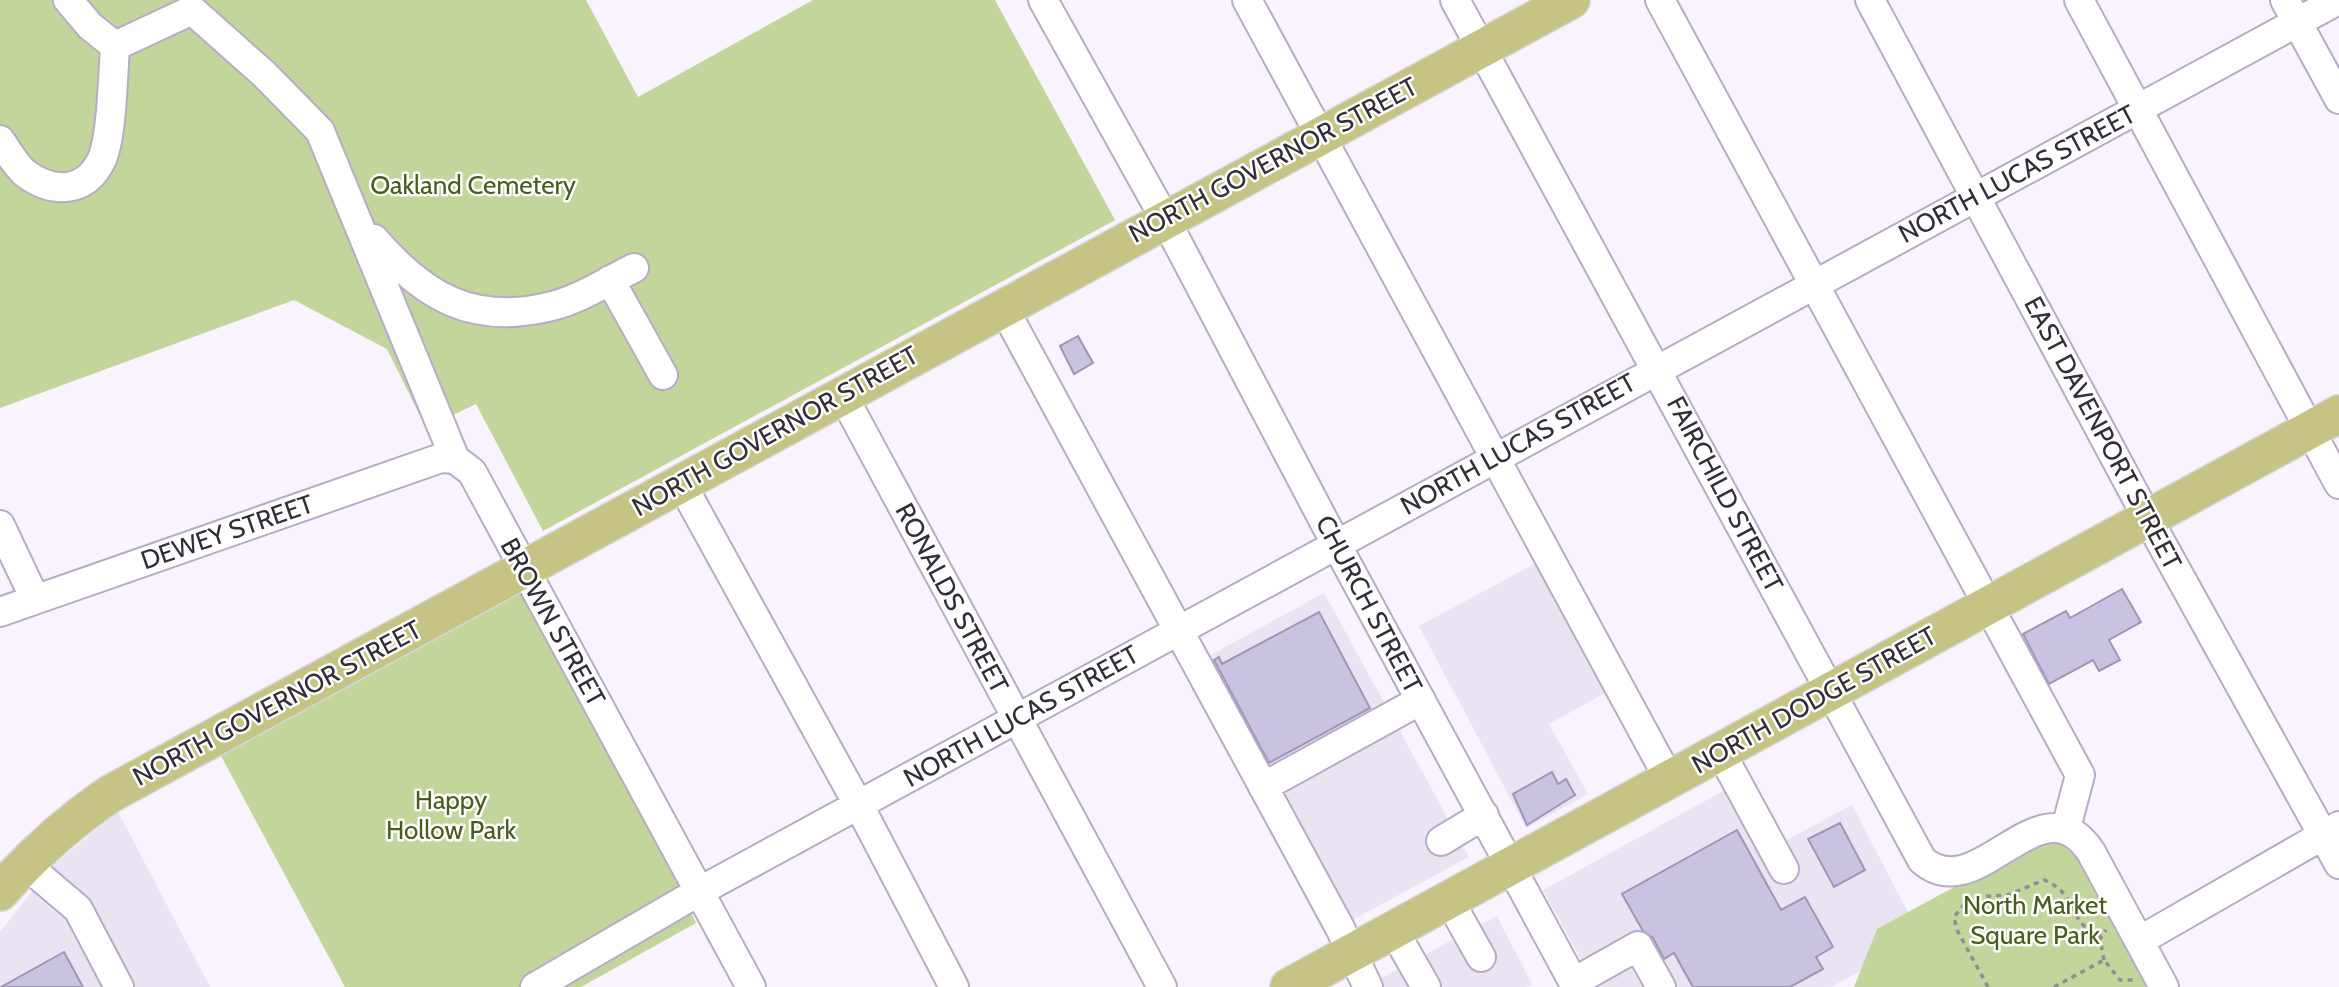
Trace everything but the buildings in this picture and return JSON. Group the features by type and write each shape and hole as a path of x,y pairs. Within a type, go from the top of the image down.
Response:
{"main road":[{"name":"NORTH GOVERNOR STREET","path":"0,892 25,864 81,814 110,794 1571,0"},
{"name":"NORTH DODGE STREET","path":"1289,987 1829,690 2325,422"}],"street":[{"path":"68,0 90,26 115,47"},
{"name":"CHURCH STREET","path":"1043,0 1165,219 1336,544 1575,984"},
{"path":"1247,0 1669,779"},
{"name":"FAIRCHILD STREET","path":"1455,0 1658,368 1922,860 1939,872 1949,874 1964,870 2038,831 2052,827 2066,828"},
{"path":"1660,0 2080,775 2066,828 2081,837 2091,852 2159,978"},
{"name":"EAST DAVENPORT STREET","path":"1870,0 2148,519 2331,830 2339,864"},
{"path":"2079,0 2137,108 2325,422 2339,484"},
{"name":"NORTH LUCAS STREET","path":"535,987 700,891 858,804 2137,108 2291,11 2338,0"},
{"path":"115,47 192,5"},
{"name":"BROWN STREET","path":"192,5 320,131 372,252 454,460 472,472 751,987"},
{"path":"2291,11 2339,99"},
{"path":"0,140 24,173 52,188 74,187 92,176 103,157 115,47"},
{"path":"359,222 412,279 447,302 482,310 516,312 553,306 622,274 663,374"},
{"path":"1003,307 1368,987"},
{"name":"RONALDS STREET","path":"842,394 1162,987"},
{"name":"DEWEY STREET","path":"0,612 441,458 454,460"},
{"path":"681,483 858,804 954,987"},
{"path":"0,525 35,599"},
{"path":"1263,787 1421,700"},
{"path":"1720,751 1784,869"},
{"path":"1441,841 1484,815"},
{"path":"2139,941 2331,830"},
{"path":"25,864 78,909 119,987"},
{"path":"1449,900 1482,957"},
{"path":"1394,931 1426,987"},
{"path":"1575,984 1638,946 1661,987"}],"path":[{"path":"1988,987 1957,930 1954,917 1970,897 2008,895 2044,880 2056,884 2068,895 2079,921 2089,932 2101,936"},
{"path":"2054,987 2104,960 2120,980 2119,987"},
{"path":"2120,980 2159,978"}],"shaded area":[{"path":"1540,561 1605,693 1549,724 1588,794 1526,828 1419,626"},
{"path":"1324,593 1469,857 1347,923 1200,661"},
{"path":"1747,778 1783,842 1852,805 1921,937 1831,987 1596,987 1543,890"},
{"path":"118,812 210,987 0,987 0,932 51,867"},
{"path":"1497,916 1532,984 1526,987 1375,987 1372,983"}],"green space":[{"name":"Oakland Cemetery","path":"0,0 586,0 638,97 813,0 995,0 1115,220 543,531 476,404 426,428 387,349 294,300 0,408"},
{"name":"Happy Hollow Park","path":"524,570 696,923 581,987 345,987 220,754"},
{"name":"North Market Square Park","path":"2046,837 2074,847 2149,987 1854,987 1877,929"}]}
